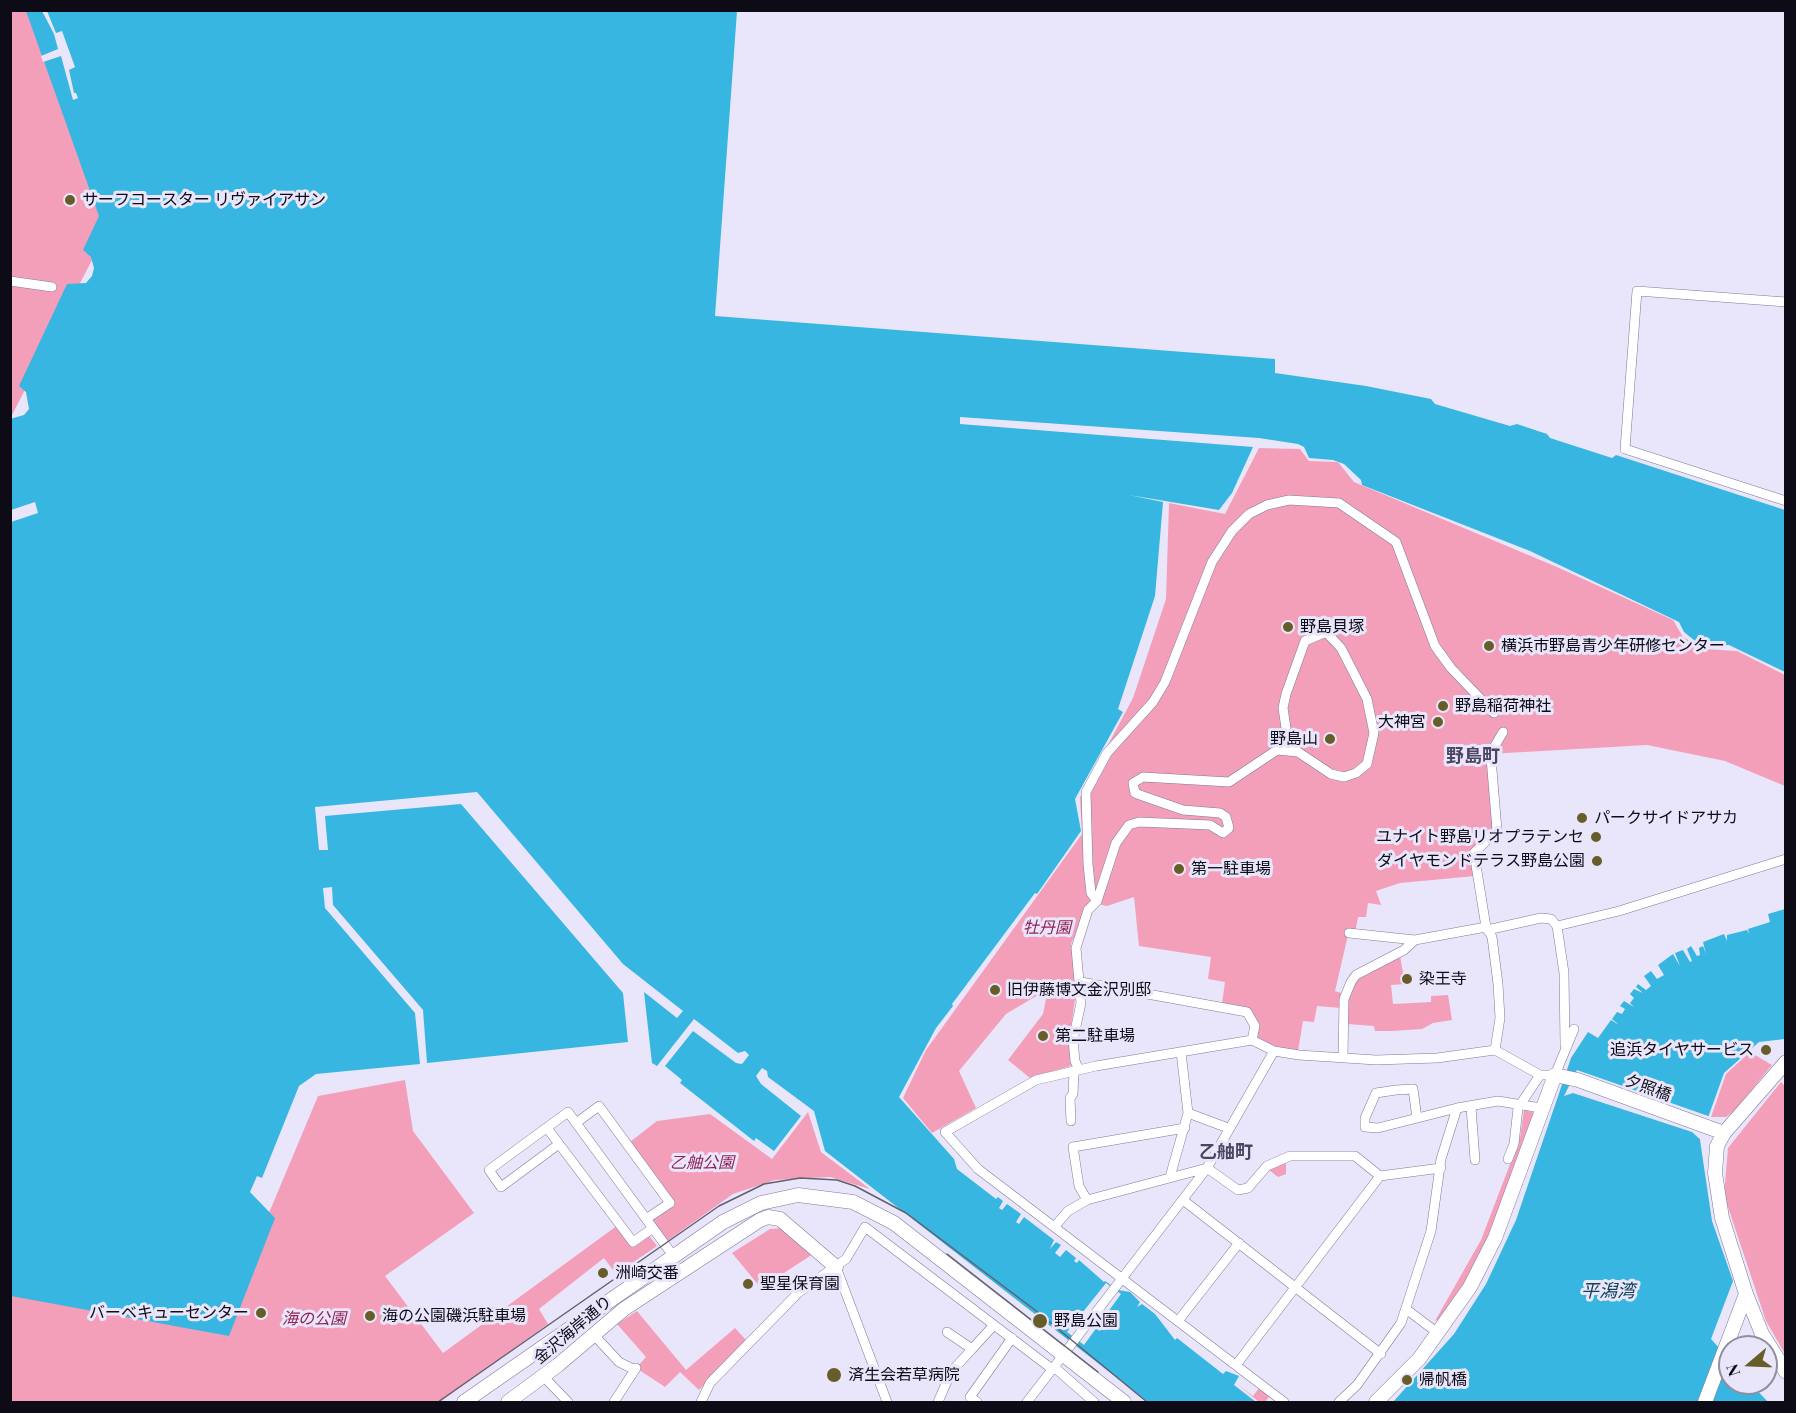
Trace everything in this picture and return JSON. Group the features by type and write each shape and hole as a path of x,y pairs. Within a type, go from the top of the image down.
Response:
{"street":[{"path":"10,281 52,287"},
{"path":"1785,302 1637,291 1625,449 1785,501"},
{"path":"1097,901 1091,893 1089,874 1086,792 1107,753 1153,702 1165,682 1212,562 1232,531 1249,514 1268,505 1289,500 1339,502 1396,542 1435,646 1451,668 1494,713"},
{"path":"1071,1121 1070,1098 1077,1070 1073,1040 1081,1003 1081,982 1076,956 1078,935 1088,910 1097,901 1116,843 1130,825 1139,822 1210,825 1223,833 1228,828 1226,817 1220,813 1183,810 1136,793 1133,787 1135,780 1143,777 1229,782 1277,750 1286,728 1283,708 1286,694 1305,641 1326,632 1341,648 1367,699 1374,733 1367,764 1356,773 1344,777 1331,774 1298,752 1277,750"},
{"path":"1496,1050 1500,1018 1498,984 1492,937 1486,928 1474,853 1497,830 1491,758 1492,751 1503,732"},
{"path":"1557,926 1619,911 1785,859"},
{"path":"1349,933 1415,940 1541,918 1551,919 1557,926 1563,973 1565,1047"},
{"path":"1343,1058 1344,999 1351,982 1356,975 1404,950 1415,940"},
{"path":"1081,982 1247,1012 1255,1026 1252,1040"},
{"path":"1376,1402 1419,1359 1439,1334 1470,1287 1495,1238 1541,1108 1574,1029"},
{"path":"1284,1402 978,1168 945,1132 1036,1080 1077,1070 1252,1040 1274,1051 1343,1058 1403,1060 1496,1050 1540,1075 1555,1075"},
{"path":"1027,1402 1207,1168 1274,1051"},
{"path":"1170,1177 1188,1113 1181,1052"},
{"path":"1784,1065 1724,1133 1717,1146 1715,1159 1717,1196 1746,1294 1762,1334 1785,1372"},
{"path":"1508,1159 1514,1144 1518,1108 1540,1075"},
{"name":"夕照橋","path":"1555,1075 1578,1080 1724,1133"},
{"path":"1417,1118 1413,1089 1386,1091 1376,1093 1365,1118 1365,1127 1378,1128 1457,1108 1498,1101 1541,1108"},
{"path":"576,1123 599,1106 670,1203 646,1219"},
{"path":"1471,1107 1475,1160"},
{"path":"1339,1402 1357,1385 1381,1354 1406,1309 1431,1231 1441,1168 1457,1108"},
{"path":"559,1144 501,1187 489,1170 568,1113 674,1257"},
{"path":"1188,1113 1228,1128"},
{"path":"547,1128 633,1242 653,1228"},
{"path":"1087,1200 1080,1186 1073,1147 1185,1128"},
{"path":"519,1148 531,1165"},
{"path":"1055,1226 1068,1211 1087,1200 1207,1168 1238,1190 1248,1188 1267,1166 1290,1156 1356,1156 1380,1176"},
{"path":"1236,1365 1380,1176 1441,1168"},
{"path":"464,1402 723,1222 761,1203 798,1195 854,1202 894,1223 1068,1350 1118,1401"},
{"path":"1183,1200 1381,1354"},
{"name":"金沢海岸通り","path":"508,1402 667,1279 768,1217 781,1220 836,1267 841,1274 887,1402"},
{"path":"701,1402 710,1383 798,1293 846,1259 865,1227 1053,1368 1094,1402"},
{"path":"1178,1321 1239,1243"},
{"path":"1705,1402 1746,1294"},
{"path":"1406,1309 1439,1334"},
{"path":"938,1402 951,1372 994,1325"},
{"path":"947,1332 972,1349"},
{"path":"593,1334 619,1362 635,1369 614,1402"},
{"path":"977,1402 970,1396 1012,1338"},
{"path":"543,1376 568,1402"}],"green space":[{"path":"11,11 35,11 107,231 11,417"},
{"name":"牡丹園","path":"1259,448 1300,449 1309,461 1338,462 1354,482 1557,567 1673,620 1683,637 1705,649 1737,651 1785,675 1785,786 1725,761 1647,745 1489,754 1494,829 1473,850 1475,876 1400,883 1376,891 1381,905 1368,903 1366,917 1358,917 1355,933 1348,935 1335,991 1341,993 1341,1008 1317,1006 1314,1022 1303,1021 1298,1051 1275,1047 1256,1037 1248,1009 1222,1004 1225,982 1208,979 1211,957 1139,946 1134,897 1107,906 1089,902 1071,944 1076,993 1069,1040 1071,1066 1030,1078 1008,1060 1043,1014 1048,989 1006,1014 959,1071 976,1108 932,1133 903,1098 926,1050 1082,834 1080,797 1133,698 1166,599 1169,503 1225,514"},
{"path":"1400,956 1405,984 1391,985 1393,1004 1431,1002 1431,996 1448,995 1452,1020 1433,1023 1422,1029 1392,1031 1375,1031 1374,1026 1348,1024 1347,995 1356,979"},
{"path":"1750,1052 1772,1065 1734,1111 1726,1117 1711,1117 1726,1074"},
{"name":"海の公園","path":"405,1080 413,1131 474,1213 385,1276 443,1353 618,1225 632,1244 648,1234 657,1246 616,1274 604,1258 539,1309 548,1324 440,1402 11,1402 11,1278 222,1325 318,1096"},
{"path":"1781,1082 1786,1087 1785,1354 1778,1342 1778,1335 1774,1335 1766,1321 1724,1195 1728,1148"},
{"path":"1524,1110 1535,1113 1495,1225 1473,1272 1446,1316 1435,1321 1481,1240 1520,1138"},
{"name":"乙舳公園","path":"808,1112 821,1152 870,1189 830,1177 775,1180 733,1194 667,1241 652,1220 675,1202 630,1142 657,1121 710,1114 772,1159"},
{"path":"1286,1162 1286,1174 1278,1177 1269,1170"},
{"path":"782,1228 813,1254 761,1288 732,1253 770,1229"},
{"path":"637,1311 686,1370 735,1328 746,1340 699,1390 680,1372 665,1387 636,1368 646,1357 617,1324"},
{"path":"1237,1384 1253,1396 1259,1388 1269,1397 1265,1402 1259,1402"}],"water":[{"path":"26,11 737,11 715,316 1275,359 1275,373 1366,386 1431,399 1435,404 1510,426 1517,424 1547,434 1550,438 1612,458 1616,455 1785,510 1785,672 1729,645 1709,646 1695,641 1684,632 1679,622 1530,551 1362,485 1361,480 1344,464 1333,460 1309,458 1304,447 1298,444 1259,438 960,417 960,424 1253,447 1232,493 1219,510 1129,495 1163,502 1155,596 1118,709 1123,712 1075,799 1081,831 1037,894 1035,893 952,1004 953,1006 936,1028 899,1097 954,1159 957,1169 996,1199 998,1197 1003,1201 999,1208 1002,1210 1007,1204 1021,1214 1016,1222 1019,1224 1024,1217 1054,1240 1050,1249 1056,1242 1061,1245 1055,1253 1060,1257 1066,1250 1076,1258 1074,1261 1077,1263 1079,1260 1104,1282 1118,1290 1130,1292 1140,1302 1137,1307 1142,1304 1155,1314 1175,1340 1177,1338 1223,1374 1226,1371 1239,1376 1234,1385 1256,1402 1148,1402 825,1151 814,1111 768,1077 767,1071 762,1068 756,1076 761,1084 801,1116 774,1151 756,1138 754,1141 680,1083 682,1080 665,1066 693,1031 736,1063 742,1064 749,1055 745,1051 738,1053 694,1019 657,1066 652,1063 644,992 677,1018 683,1011 623,964 477,792 315,807 319,850 328,850 325,816 461,804 623,993 628,1042 427,1063 423,1010 333,905 332,887 323,888 325,908 415,1013 420,1064 316,1074 299,1086 262,1178 257,1176 250,1192 275,1218 229,1336 11,1296 10,419 24,415 29,409 26,392 19,386 67,284 86,283 92,276 94,268 91,257 83,250 99,216"},
{"name":"平潟湾","path":"1785,909 1785,1039 1759,1042 1724,1073 1700,1140 1712,1221 1733,1281 1711,1339 1718,1347 1718,1395 1761,1395 1768,1402 1393,1402 1454,1334 1486,1284 1516,1220 1571,1058 1588,1032 1598,1038 1611,1020 1619,1025 1612,1019 1617,1012 1622,1014 1625,1009 1620,1006 1624,1001 1634,1007 1630,1003 1634,998 1630,994 1634,989 1643,993 1636,987 1638,984 1646,990 1651,986 1644,976 1651,971 1657,979 1664,975 1658,965 1673,954 1680,966 1675,953 1683,950 1690,962 1692,961 1687,949 1691,946 1697,956 1700,955 1699,948 1703,946 1706,954 1703,942 1724,934 1727,941 1727,935 1747,930 1749,934 1748,929 1770,922 1768,914"}],"pier":[{"path":"42,11 47,11 56,33 62,31 75,67 69,70 74,93 78,98 73,100 61,56 43,62 41,56 58,49 54,34"},
{"path":"35,502 38,513 11,522 11,510"},
{"path":"1577,1070 1711,1117 1703,1142 1692,1132 1573,1093 1564,1096"},
{"path":"1106,1283 1121,1294 1084,1345 1067,1332"}],"tram line":[{"path":"438,1402 719,1206 764,1184 800,1178 837,1180 855,1186 906,1213 1035,1310 1147,1402"},
{"path":"947,1254 1098,1372"}],"place":[{"name":"サーフコースター リヴァイアサン","path":"70,200"},
{"name":"野島貝塚","path":"1288,627"},
{"name":"横浜市野島青少年研修センター","path":"1489,646"},
{"name":"野島稲荷神社","path":"1443,706"},
{"name":"大神宮","path":"1438,722"},
{"name":"野島山","path":"1330,739"},
{"name":"パークサイドアサカ","path":"1582,818"},
{"name":"ユナイト野島リオプラテンセ","path":"1596,837"},
{"name":"ダイヤモンドテラス野島公園","path":"1597,861"},
{"name":"第一駐車場","path":"1179,869"},
{"name":"染王寺","path":"1407,979"},
{"name":"旧伊藤博文金沢別邸","path":"995,990"},
{"name":"第二駐車場","path":"1043,1036"},
{"name":"追浜タイヤサービス","path":"1766,1050"},
{"name":"洲崎交番","path":"603,1273"},
{"name":"聖星保育園","path":"748,1284"},
{"name":"バーベキューセンター","path":"261,1313"},
{"name":"海の公園磯浜駐車場","path":"370,1316"},
{"name":"野島公園","path":"1040,1321"},
{"name":"済生会若草病院","path":"834,1375"},
{"name":"帰帆橋","path":"1407,1380"}],"district":[{"name":"野島町","path":"1473,756"},
{"name":"乙舳町","path":"1226,1152"}]}
